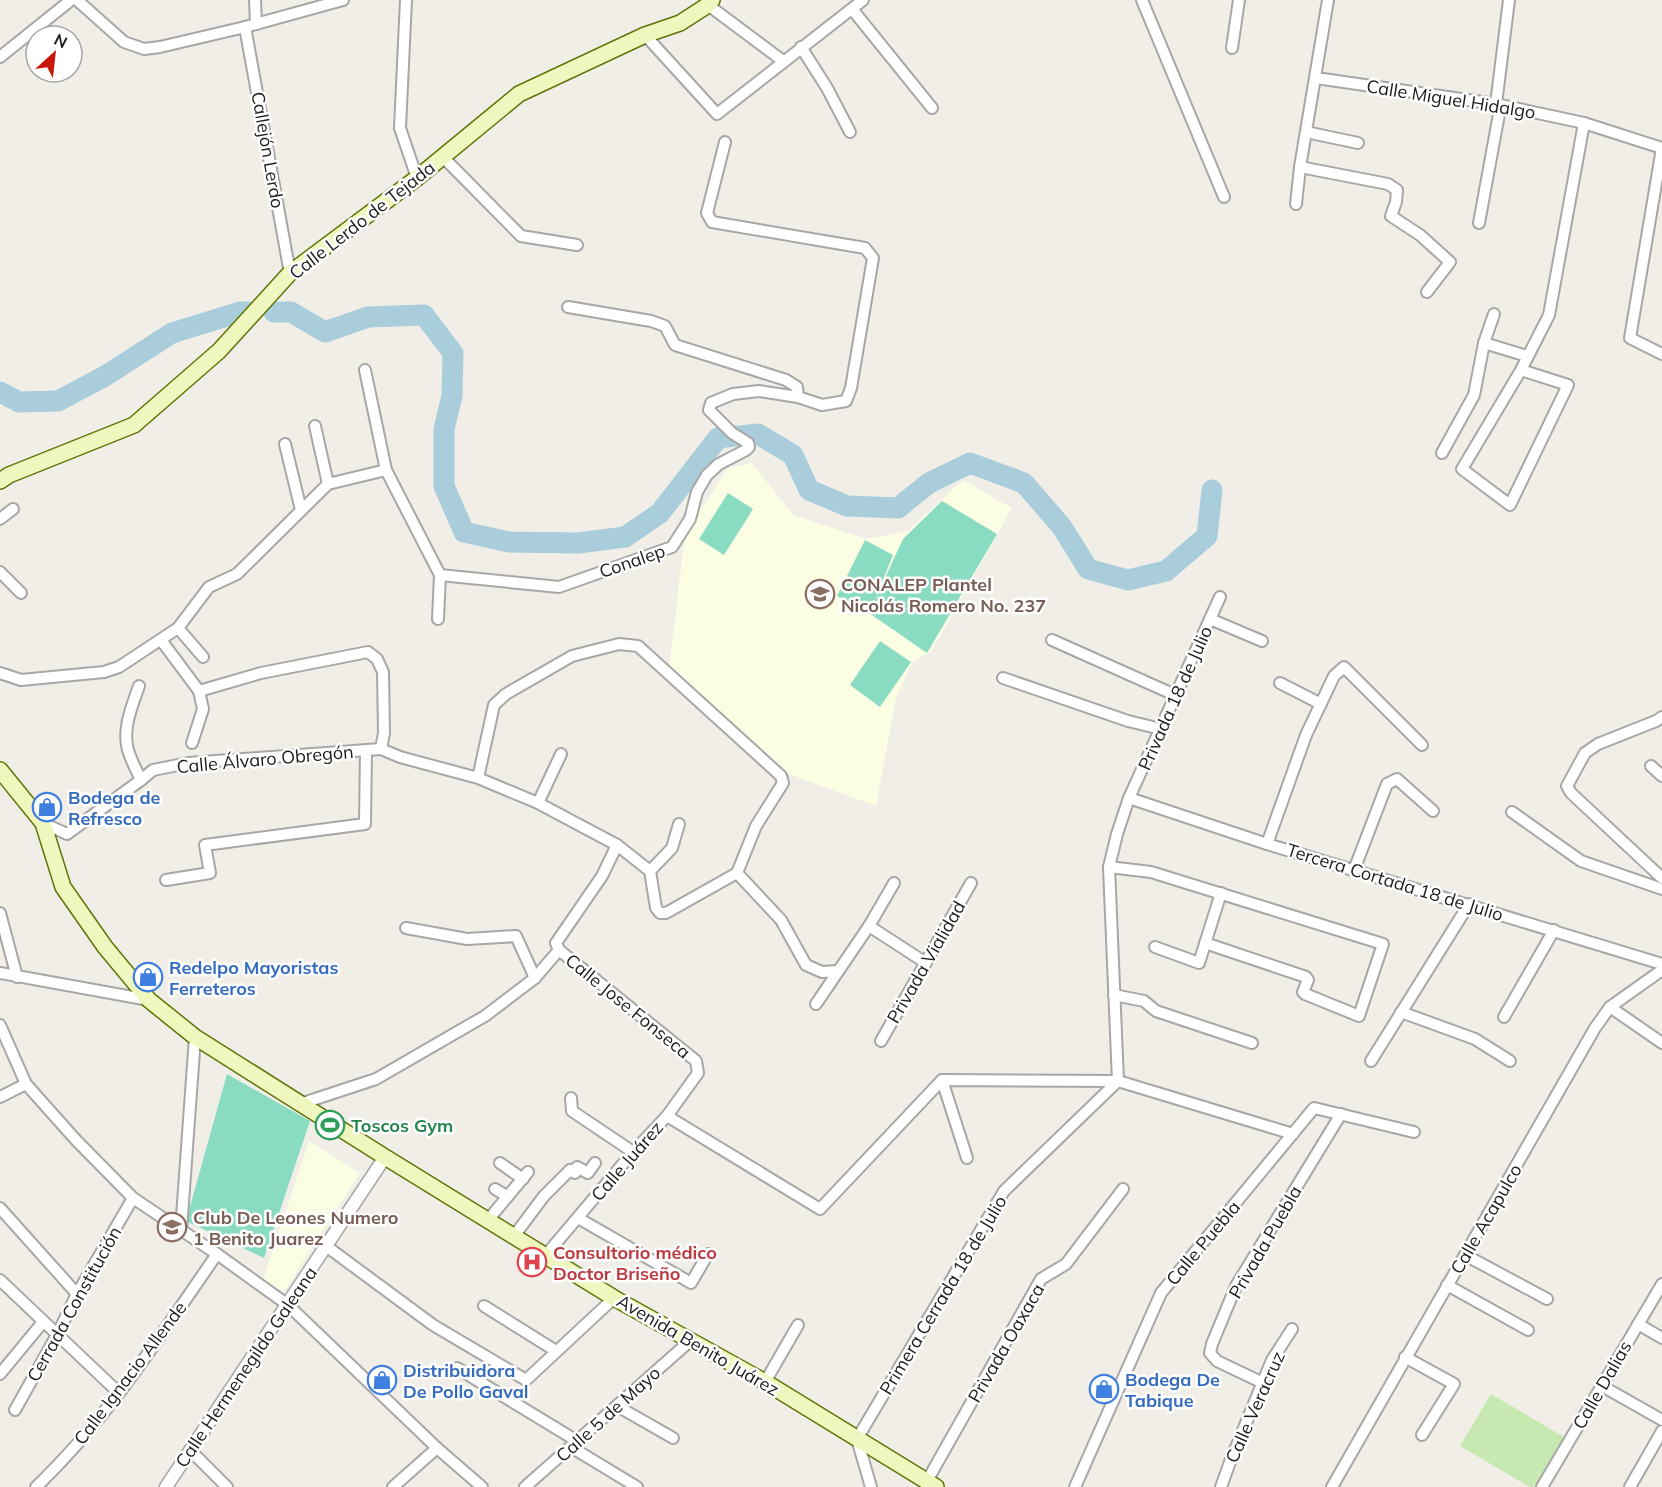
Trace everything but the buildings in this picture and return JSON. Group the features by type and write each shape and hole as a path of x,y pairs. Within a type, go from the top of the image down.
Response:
{"main road":[{"name":"Calle Lerdo de Tejada","path":"0,481 9,475 134,425 219,351 290,273 417,178 519,94 645,36 680,23 710,3"},
{"name":"Avenida Benito Juárez","path":"0,770 43,823 63,887 105,947 149,1000 195,1037 614,1298 765,1382 931,1484"}],"street":[{"path":"0,57 71,0"},
{"path":"77,0 124,42 144,49 250,25 343,0"},
{"name":"Callejón Lerdo","path":"255,0 250,25 290,273"},
{"path":"406,0 400,128 417,178"},
{"path":"645,36 717,114 863,0"},
{"path":"1142,0 1224,197"},
{"path":"1232,48 1239,0"},
{"path":"1296,204 1328,0"},
{"path":"1479,223 1499,114 1496,104 1509,0"},
{"path":"710,3 783,61"},
{"path":"852,9 932,108"},
{"path":"801,47 827,88 850,132"},
{"name":"Calle Miguel Hidalgo","path":"1316,78 1496,104 1584,123 1662,148"},
{"path":"1521,370 1568,385 1510,505 1462,470 1521,370 1548,315 1584,123"},
{"path":"1306,132 1358,143"},
{"name":"Conalep","path":"441,575 559,587 672,547 690,519 697,492 707,475 719,464 749,447 748,443 732,433 709,410 711,403 734,394 759,391 798,397 822,405 846,401 851,388 873,258 865,248 712,222 707,213 725,142"},
{"path":"1662,148 1630,338 1662,354"},
{"path":"443,157 521,236 577,245"},
{"path":"1300,167 1388,184 1397,190 1391,216 1420,235 1450,262 1427,292"},
{"path":"568,307 651,321 665,326 675,345 786,380 797,387 798,397"},
{"path":"1442,453 1473,395 1484,343 1494,314"},
{"path":"1484,343 1527,356"},
{"path":"365,370 386,470 441,575 438,619"},
{"path":"315,426 328,483"},
{"path":"285,444 301,510"},
{"path":"0,673 21,680 104,672 119,667 178,628 209,587 237,574 328,483 386,470"},
{"path":"0,519 13,509"},
{"path":"0,572 21,593"},
{"name":"Privada 18 de Julio","path":"1129,798 1220,597"},
{"path":"1210,619 1262,641"},
{"path":"178,628 203,657"},
{"path":"161,640 199,691 203,709 192,743"},
{"path":"1052,640 1175,695"},
{"path":"478,778 494,705 506,694 572,656 619,644 638,646 781,776 783,783 756,826 737,873 666,913 660,913 656,908 650,871 672,848 679,824"},
{"path":"199,691 261,673 368,652 377,659 383,672 384,733 381,750"},
{"path":"1267,844 1306,735 1334,676 1344,667 1422,745"},
{"path":"1003,678 1128,722 1161,729"},
{"path":"1280,683 1321,704"},
{"path":"139,686 126,733 127,749 141,780"},
{"path":"1662,717 1598,744 1585,753 1567,786 1571,793 1662,878"},
{"name":"Calle Álvaro Obregón","path":"166,880 210,873 205,845 365,824 366,750"},
{"name":"Calle Álvaro Obregón","path":"43,823 67,834 153,770 188,763 381,750 478,778 538,803 617,845 650,871"},
{"path":"538,803 561,754"},
{"path":"1651,766 1662,776"},
{"path":"1354,870 1387,784 1397,779 1433,811"},
{"path":"1118,1081 1109,867 1129,798"},
{"name":"Tercera Cortada 18 de Julio","path":"1129,798 1267,844 1662,964"},
{"path":"1512,812 1581,861 1662,889"},
{"path":"300,1104 376,1079 486,1016 535,978 559,950 556,943 602,876 617,845"},
{"path":"1109,867 1150,872 1383,944 1359,1017 1305,994 1303,992 1308,980 1306,977 1205,943"},
{"path":"737,873 781,920 806,965 822,972 838,971"},
{"path":"816,1004 869,926 894,883"},
{"name":"Privada Vialidad","path":"881,1041 971,883"},
{"path":"1155,947 1199,963 1221,893"},
{"path":"1371,1060 1469,904"},
{"path":"0,913 17,977"},
{"path":"869,926 926,963"},
{"path":"406,928 467,939 516,936 535,978"},
{"path":"1504,1017 1554,930"},
{"name":"Calle Jose Fonseca","path":"559,950 696,1062"},
{"name":"Calle Acapulco","path":"1332,1487 1596,1028 1610,1007 1662,970"},
{"path":"0,974 149,1000"},
{"path":"1114,995 1144,1001 1156,1011 1252,1043"},
{"path":"1610,1007 1662,1042"},
{"path":"1401,1012 1475,1039 1510,1060"},
{"path":"0,1025 26,1084 75,1139 134,1198 288,1305 437,1448 482,1487"},
{"path":"181,1230 195,1037"},
{"name":"Calle Juárez","path":"546,1255 633,1152 667,1116 698,1073 696,1062"},
{"path":"942,1080 966,1158"},
{"path":"667,1116 820,1209 942,1080 1118,1081 1293,1134"},
{"name":"Primera Cerrada 18 de Julio","path":"857,1439 1004,1191 1118,1081"},
{"path":"0,1097 26,1084"},
{"path":"571,1098 572,1111 633,1152"},
{"name":"Calle Puebla","path":"1075,1487 1161,1293 1314,1108 1414,1132"},
{"name":"Privada Puebla","path":"1263,1383 1217,1361 1210,1353 1212,1344 1236,1286 1341,1114"},
{"name":"Calle Hermenegildo Galeana","path":"166,1487 385,1157"},
{"path":"488,1220 525,1175 500,1163"},
{"path":"514,1236 544,1196 570,1170 575,1173 578,1167 588,1173 595,1163"},
{"path":"495,1189 507,1196"},
{"name":"Privada Oaxaca","path":"931,1484 1041,1279 1066,1264 1123,1189"},
{"name":"Cerrada Constitución","path":"15,1410 77,1294 134,1198"},
{"path":"0,1208 77,1294"},
{"path":"578,1218 691,1284 708,1254"},
{"path":"326,1246 433,1325 526,1380 614,1298"},
{"name":"Calle Ignacio Allende","path":"36,1487 88,1432 119,1393 217,1254"},
{"path":"1465,1255 1546,1299"},
{"path":"0,1280 119,1393"},
{"name":"Calle Dalias","path":"1542,1487 1662,1284"},
{"path":"1447,1285 1528,1330"},
{"path":"483,1306 556,1351"},
{"path":"0,1374 43,1322"},
{"path":"1638,1324 1662,1338"},
{"path":"765,1382 798,1325"},
{"name":"Calle Veracruz","path":"1221,1487 1272,1360 1292,1329"},
{"name":"Calle 5 de Mayo","path":"525,1487 690,1341"},
{"path":"1405,1357 1454,1384 1422,1435"},
{"path":"457,1368 637,1487"},
{"path":"1602,1386 1662,1420"},
{"path":"617,1406 673,1438"},
{"path":"1630,1487 1662,1431"},
{"path":"857,1439 871,1487"},
{"path":"393,1487 437,1448"},
{"path":"190,1450 228,1487"}],"shaded area":[{"name":"CONALEP Plantel Nicolás Romero No. 237","path":"752,463 793,515 866,539 908,531 963,480 1012,508 932,650 912,663 896,698 876,806 778,770 669,668 685,534 728,468"},
{"path":"309,1141 360,1173 285,1290 275,1288 263,1280"}],"green space":[{"path":"728,493 753,509 724,555 699,539"},
{"path":"942,501 997,534 927,653 869,613 837,596 865,540 893,555 873,604 903,539"},
{"path":"880,641 911,662 880,707 850,685"},
{"path":"227,1074 310,1121 264,1258 186,1221"},
{"path":"1491,1394 1564,1437 1534,1487 1530,1487 1460,1446"}],"waterway":[{"path":"0,392 19,402 58,401 105,376 172,333 240,312 252,312"},
{"path":"274,312 291,312 325,332 368,317 424,315 453,353 452,396 444,429 444,486 464,532 509,542 578,543 625,537 660,513 718,438 734,436"},
{"path":"740,436 758,434 793,455 809,490 847,506 898,508 929,483 970,463 1024,483 1062,527 1088,569 1128,580 1166,571 1207,536 1212,490"}],"place":[{"name":"CONALEP Plantel Nicolás Romero No. 237","path":"820,594"},
{"name":"Bodega de Refresco","path":"47,807"},
{"name":"Redelpo Mayoristas Ferreteros","path":"148,977"},
{"name":"Toscos Gym","path":"330,1125"},
{"name":"Club De Leones Numero 1 Benito Juarez","path":"172,1227"},
{"name":"Consultorio médico Doctor Briseño","path":"532,1262"},
{"name":"Distribuidora De Pollo Gaval","path":"382,1380"},
{"name":"Bodega De Tabique","path":"1104,1389"}]}
